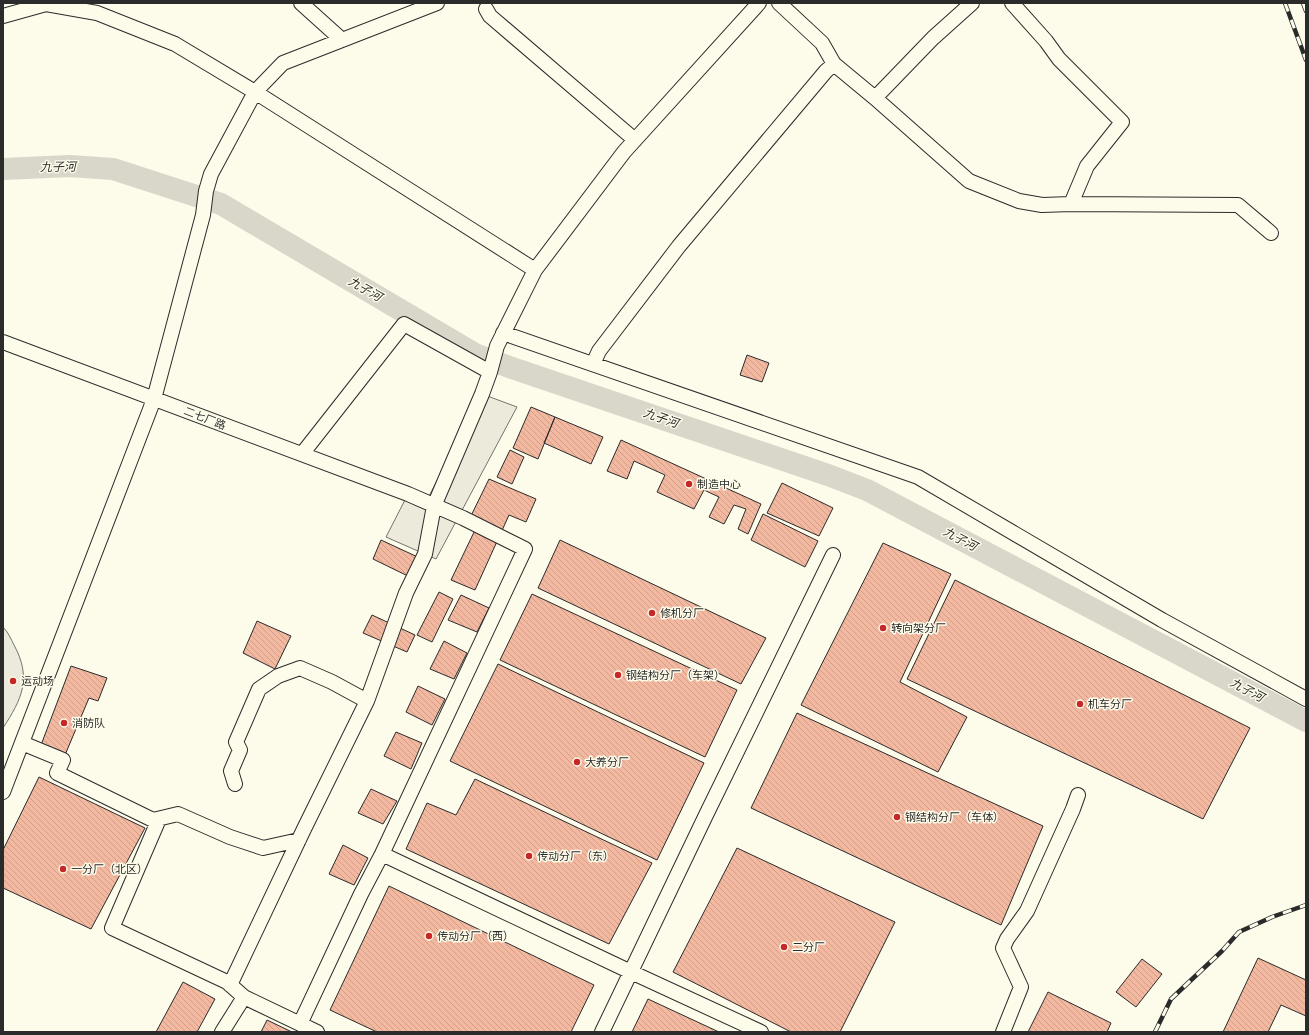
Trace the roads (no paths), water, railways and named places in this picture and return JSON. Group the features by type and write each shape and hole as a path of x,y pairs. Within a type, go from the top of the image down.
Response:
{"street":[{"path":"300,3 342,40"},
{"path":"3,792 154,399 203,215 206,191 211,174 255,92 283,63 437,3"},
{"path":"230,985 298,840 367,701 406,593 425,554 434,506 490,372 497,346 535,270 624,152 759,3"},
{"path":"779,3 822,44 834,64 969,181 1019,201 1042,205 1238,205 1271,233"},
{"path":"875,98 933,38 972,3"},
{"path":"1012,3 1046,41 1059,59 1122,122 1087,166 1071,204"},
{"path":"3,16 45,4 96,13 175,44 255,92 535,270"},
{"path":"486,9 490,16 635,140"},
{"path":"593,364 600,352 679,246 826,71 834,64"},
{"path":"302,454 404,324 490,372"},
{"path":"503,333 918,477 1162,620 1306,699"},
{"name":"二七厂路","path":"3,342 408,494 463,518 525,549 382,854"},
{"path":"602,1032 833,555"},
{"path":"235,784 231,771 240,750 236,742 259,689 278,676 300,668 332,682 367,701"},
{"path":"22,743 63,760 57,773 152,820 178,814 230,837 263,848 298,840"},
{"path":"1003,1032 1022,987 1003,948 1007,939 1027,911 1078,795"},
{"path":"159,819 112,928 227,982 244,997 317,1032"},
{"path":"300,1024 361,894 382,854 631,972 762,1032"},
{"path":"222,1032 244,997"}],"waterway":[{"name":"九子河","path":"3,169 70,166 113,169 221,204 475,354 509,367 828,475 867,490 1306,721"}],"railway":[{"path":"1285,3 1306,60"},
{"path":"1303,3 1306,11"},
{"path":"1155,1032 1171,999 1222,951 1239,932 1272,917 1306,905"}],"place":[{"name":"制造中心","path":"689,484"},
{"name":"修机分厂","path":"652,613"},
{"name":"转向架分厂","path":"883,628"},
{"name":"钢结构分厂（车架）","path":"618,675"},
{"name":"运动场","path":"13,681"},
{"name":"机车分厂","path":"1080,704"},
{"name":"消防队","path":"64,723"},
{"name":"大养分厂","path":"577,762"},
{"name":"钢结构分厂（车体）","path":"897,817"},
{"name":"传动分厂（东）","path":"529,856"},
{"name":"一分厂（北区）","path":"63,869"},
{"name":"传动分厂（西）","path":"429,936"},
{"name":"二分厂","path":"784,947"}]}
